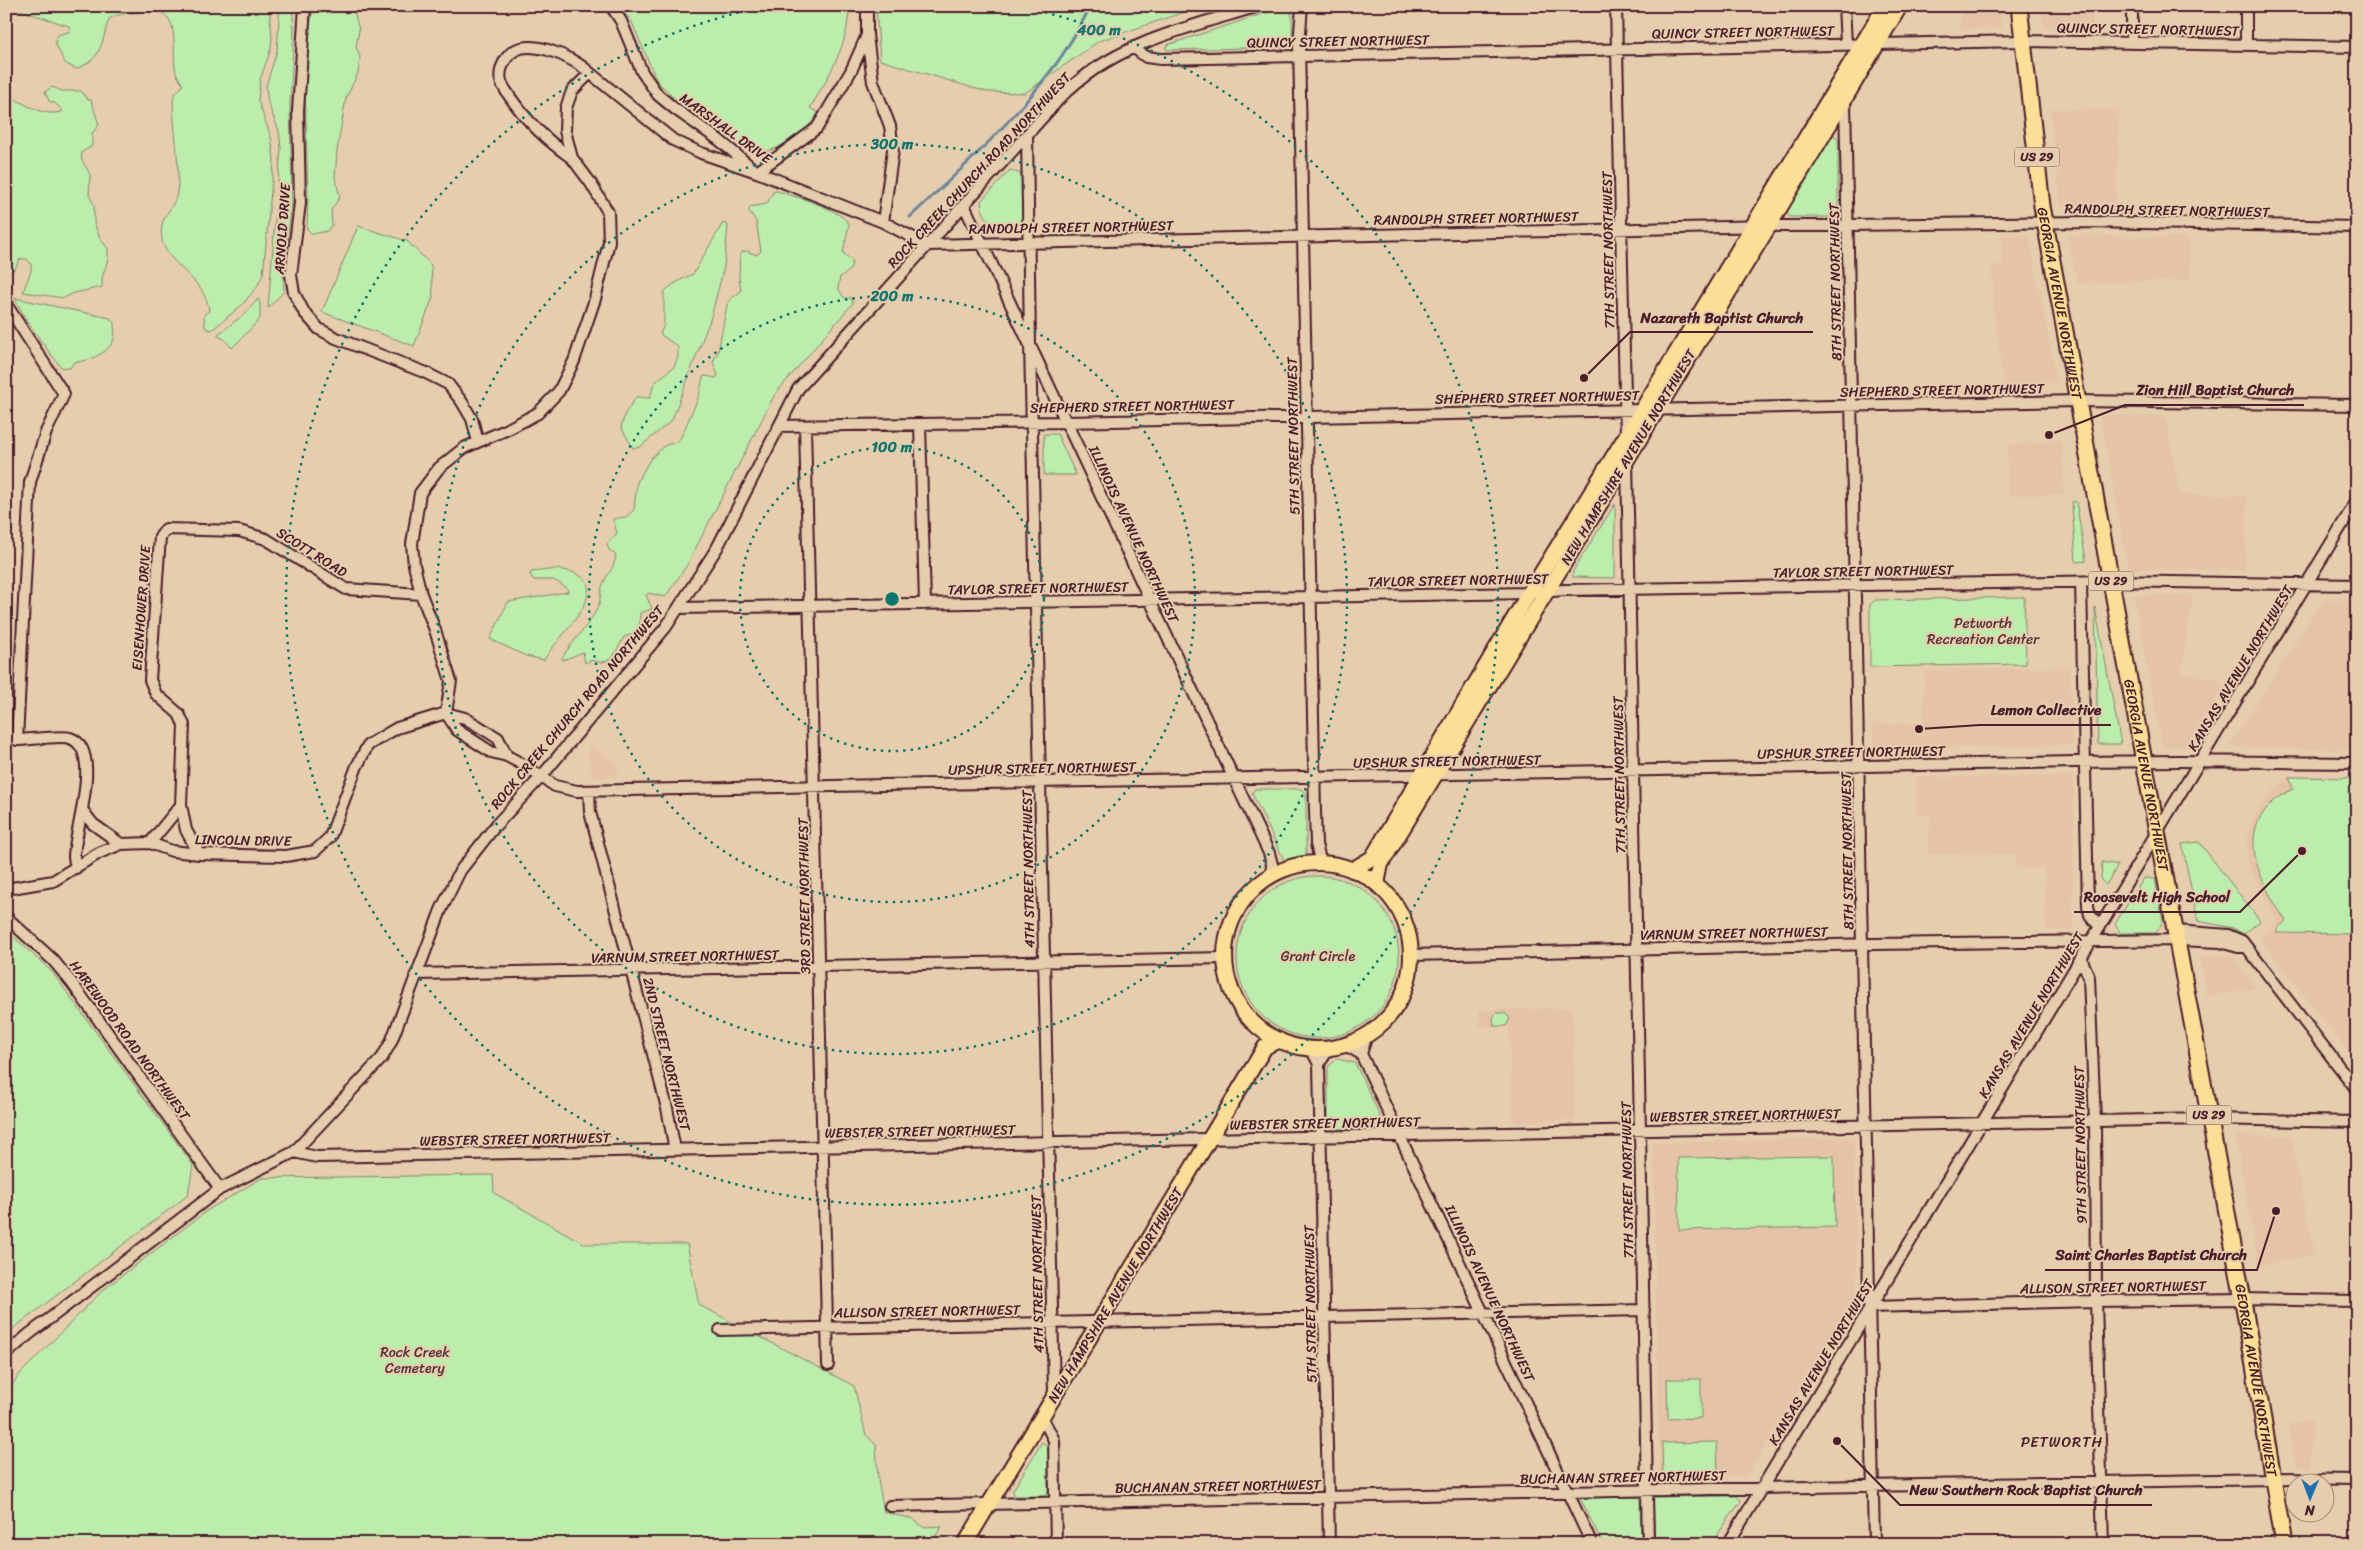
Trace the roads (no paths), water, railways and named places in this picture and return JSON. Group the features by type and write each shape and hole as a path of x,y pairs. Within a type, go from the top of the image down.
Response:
{"highway":[{"name":"GEORGIA AVENUE NORTHWEST","path":"2020,6 2045,222 2243,1299 2284,1544"}],"main road":[{"name":"NEW HAMPSHIRE AVENUE NORTHWEST","path":"1352,870 1372,858 1529,593 1885,6"},
{"name":"NEW HAMPSHIRE AVENUE NORTHWEST","path":"1377,884 1381,864 1769,226 1900,6"},
{"path":"1322,864 1352,870 1377,884 1393,902 1402,918 1408,936 1411,955 1408,982 1399,1002 1386,1019 1367,1035 1345,1045 1311,1049 1279,1040 1250,1020 1238,1004 1230,987 1225,958 1228,934 1237,911 1252,891 1271,876 1293,867 1322,864"},
{"path":"1262,1030 1265,1047 1279,1040"},
{"name":"NEW HAMPSHIRE AVENUE NORTHWEST","path":"965,1544 1265,1047"}],"street":[{"name":"ARNOLD DRIVE","path":"306,6 298,111 300,203 292,275 294,293 304,312 319,329 448,384 472,419 478,442"},
{"name":"MARSHALL DRIVE","path":"611,6 621,21 642,72 658,95 719,140 757,172 882,222 927,244"},
{"path":"868,6 867,36 873,82 890,126 893,150 882,222"},
{"name":"ROCK CREEK CHURCH ROAD NORTHWEST","path":"6,1354 220,1189 294,1152 382,1058 391,1042 445,900 463,866 496,824 541,777 658,638 717,548 793,397 804,382 1027,134 1082,78 1104,61 1133,47 1260,6"},
{"name":"5TH STREET NORTHWEST","path":"1302,6 1299,56 1314,777 1316,844 1322,864"},
{"name":"7TH STREET NORTHWEST","path":"1616,6 1626,410 1648,1544"},
{"path":"1844,6 1846,44"},
{"path":"2132,6 2132,43"},
{"path":"2246,6 2246,44"},
{"path":"507,756 491,752 457,730 446,713 451,681 421,594 412,544 420,493 440,468 464,448 538,413 559,391 574,361 595,298 609,242 608,212 590,182 572,158 539,134 518,109 501,81 501,69 509,54 526,46 570,58 673,140 701,153 757,172 817,128 851,71 867,36"},
{"name":"QUINCY STREET NORTHWEST","path":"1133,47 1146,57 1161,59 2024,41 2357,47"},
{"path":"572,158 565,131 566,108 572,91 590,73"},
{"name":"8TH STREET NORTHWEST","path":"1845,99 1874,1544"},
{"name":"4TH STREET NORTHWEST","path":"1027,134 1054,1394"},
{"name":"ILLINOIS AVENUE NORTHWEST","path":"964,205 1270,853 1272,864 1271,876"},
{"name":"RANDOLPH STREET NORTHWEST","path":"927,244 1753,226 2045,222 2357,227"},
{"path":"6,304 64,394 46,432 30,482 16,740 70,738 81,745 86,755 84,811 74,857 76,868"},
{"path":"6,315 19,323"},
{"name":"SHEPHERD STREET NORTHWEST","path":"778,426 1066,422 1658,408 2078,401 2357,405"},
{"path":"920,424 925,604"},
{"name":"3RD STREET NORTHWEST","path":"805,426 816,786 818,967 828,1364"},
{"name":"KANSAS AVENUE NORTHWEST","path":"1728,1544 2357,500"},
{"name":"SCOTT ROAD","path":"166,529 239,531 266,539 346,589 421,594"},
{"name":"EISENHOWER DRIVE","path":"166,529 160,537 150,680 162,702 179,714 184,724 181,805 186,830 200,854"},
{"path":"2080,582 2088,906 2090,915 2100,927"},
{"name":"TAYLOR STREET NORTHWEST","path":"679,608 1529,593 1564,590 1855,585 2080,582 2357,585"},
{"path":"446,713 465,718 498,738 507,756"},
{"name":"LINCOLN DRIVE","path":"6,889 53,882 98,853 121,844 150,843 172,851 200,854 286,856 315,851 330,838 357,766 368,745 397,728 446,713"},
{"name":"UPSHUR STREET NORTHWEST","path":"507,756 564,790 589,791 1420,776 2085,761 2357,763"},
{"name":"2ND STREET NORTHWEST","path":"589,791 590,812 670,1117 675,1150"},
{"path":"150,843 181,805"},
{"path":"84,811 93,824 121,844"},
{"name":"HAREWOOD ROAD NORTHWEST","path":"6,917 52,960 72,983 220,1189"},
{"name":"VARNUM STREET NORTHWEST","path":"1411,955 1862,944 2092,942 2228,934 2242,941 2357,1090"},
{"name":"VARNUM STREET NORTHWEST","path":"416,974 1225,958"},
{"name":"9TH STREET NORTHWEST","path":"2081,958 2089,977 2095,1121 2096,1301 2103,1544"},
{"path":"1345,1045 1361,1054 1367,1035"},
{"path":"1319,1064 1329,1048"},
{"name":"5TH STREET NORTHWEST","path":"1311,1049 1319,1064 1329,1544"},
{"name":"ILLINOIS AVENUE NORTHWEST","path":"1361,1054 1401,1135 1592,1544"},
{"name":"WEBSTER STREET NORTHWEST","path":"294,1152 317,1157 2210,1119 2357,1122"},
{"name":"ALLISON STREET NORTHWEST","path":"1870,1308 2096,1301 2243,1299 2357,1301"},
{"name":"ALLISON STREET NORTHWEST","path":"724,1330 1644,1310"},
{"path":"1042,1417 1054,1440 1056,1544"},
{"name":"BUCHANAN STREET NORTHWEST","path":"890,1506 1873,1486 2274,1479 2357,1480"}],"waterway":[{"path":"910,217 967,164 1037,89 1073,38 1091,6"}],"place":[{"name":"Nazareth Baptist Church","path":"1584,378"},
{"name":"Zion Hill Baptist Church","path":"2049,435"},
{"name":"Lemon Collective","path":"1919,729"},
{"name":"Roosevelt High School","path":"2302,851"},
{"name":"Saint Charles Baptist Church","path":"2276,1211"},
{"name":"New Southern Rock Baptist Church","path":"1837,1441"}],"district":[{"name":"PETWORTH","path":"2062,1442"}],"park label":[{"name":"Petworth Recreation Center","path":"1983,632"},
{"name":"Grant Circle","path":"1318,956"},
{"name":"Rock Creek Cemetery","path":"415,1360"}]}
